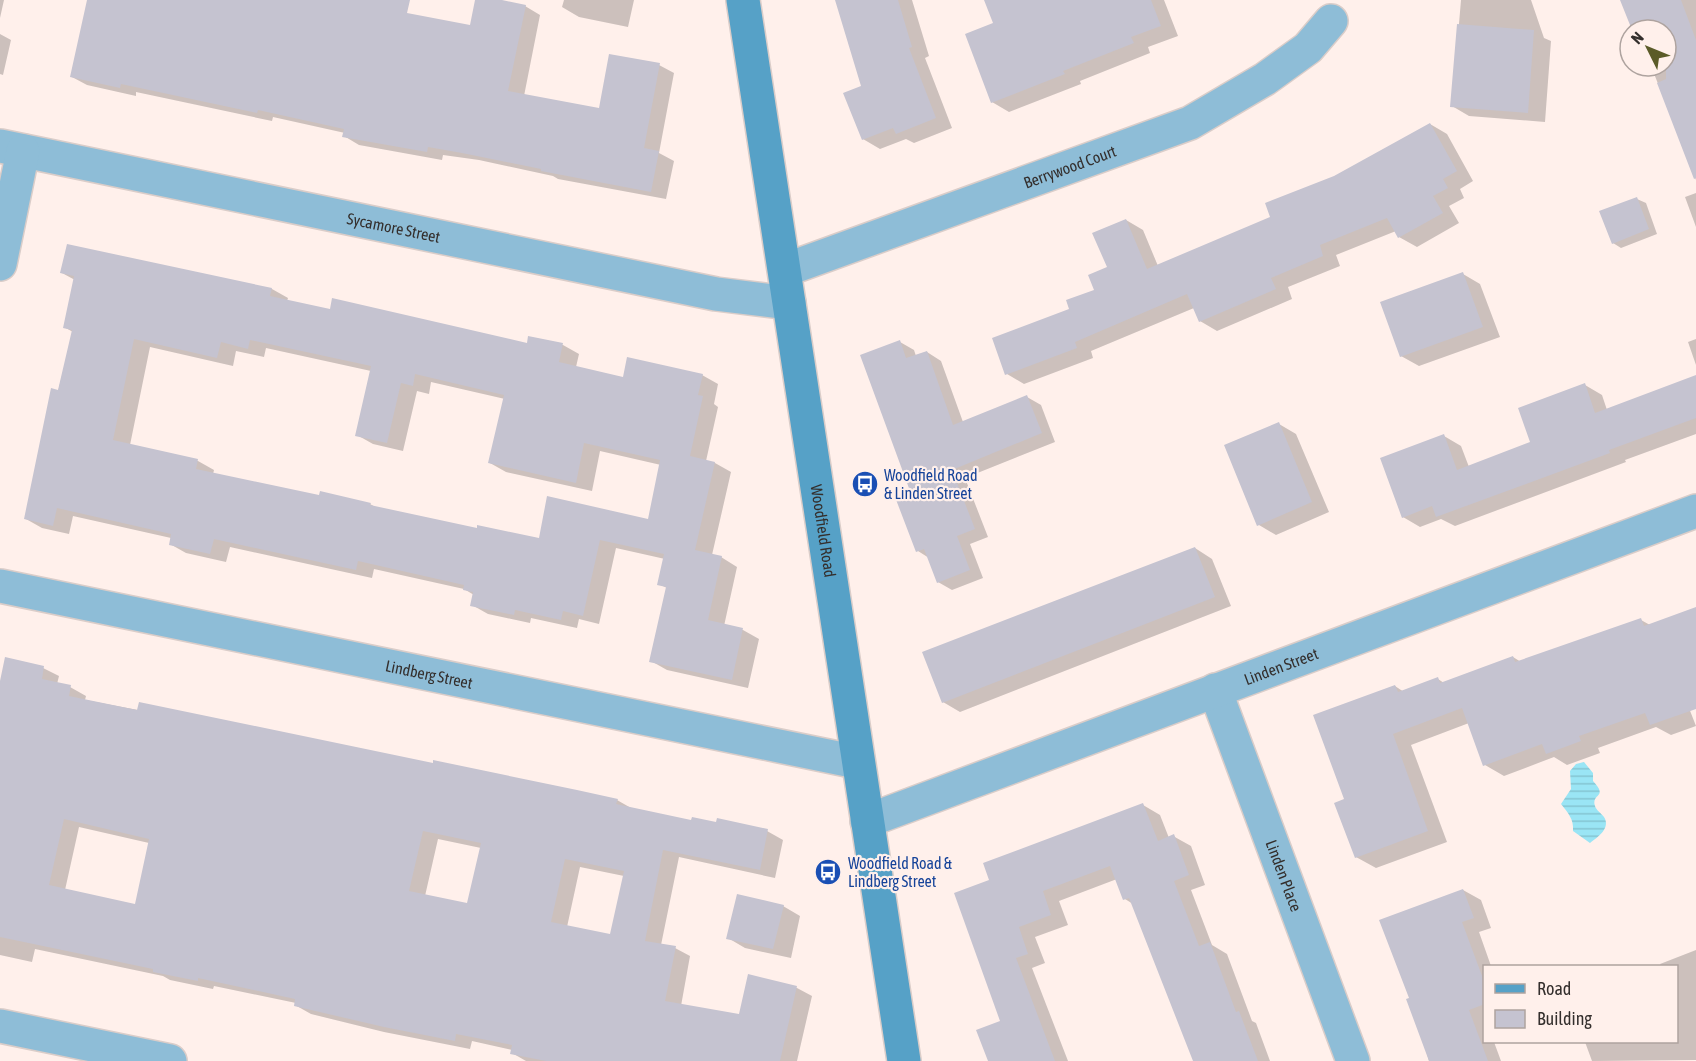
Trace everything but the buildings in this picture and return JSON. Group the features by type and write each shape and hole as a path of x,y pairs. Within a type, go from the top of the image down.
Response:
{"main road":[{"name":"Woodfield Road","path":"743,0 904,1061"}],"street":[{"name":"Berrywood Court","path":"785,270 1190,123 1265,79 1308,48 1331,21"},
{"path":"0,264 11,149"},
{"name":"Sycamore Street","path":"11,149 716,294 789,303"},
{"name":"Linden Street","path":"867,820 1696,511"},
{"name":"Lindberg Street","path":"0,586 857,762"},
{"name":"Linden Place","path":"1215,690 1353,1061"},
{"path":"0,1026 170,1061"}],"water":[{"path":"1584,762 1593,773 1593,781 1600,790 1594,802 1606,821 1603,832 1590,843 1573,831 1568,813 1561,804 1571,789 1570,771 1576,764"}],"place":[{"name":"Woodfield Road & Linden Street","path":"865,484"},
{"name":"Woodfield Road & Lindberg Street","path":"828,872"}]}
